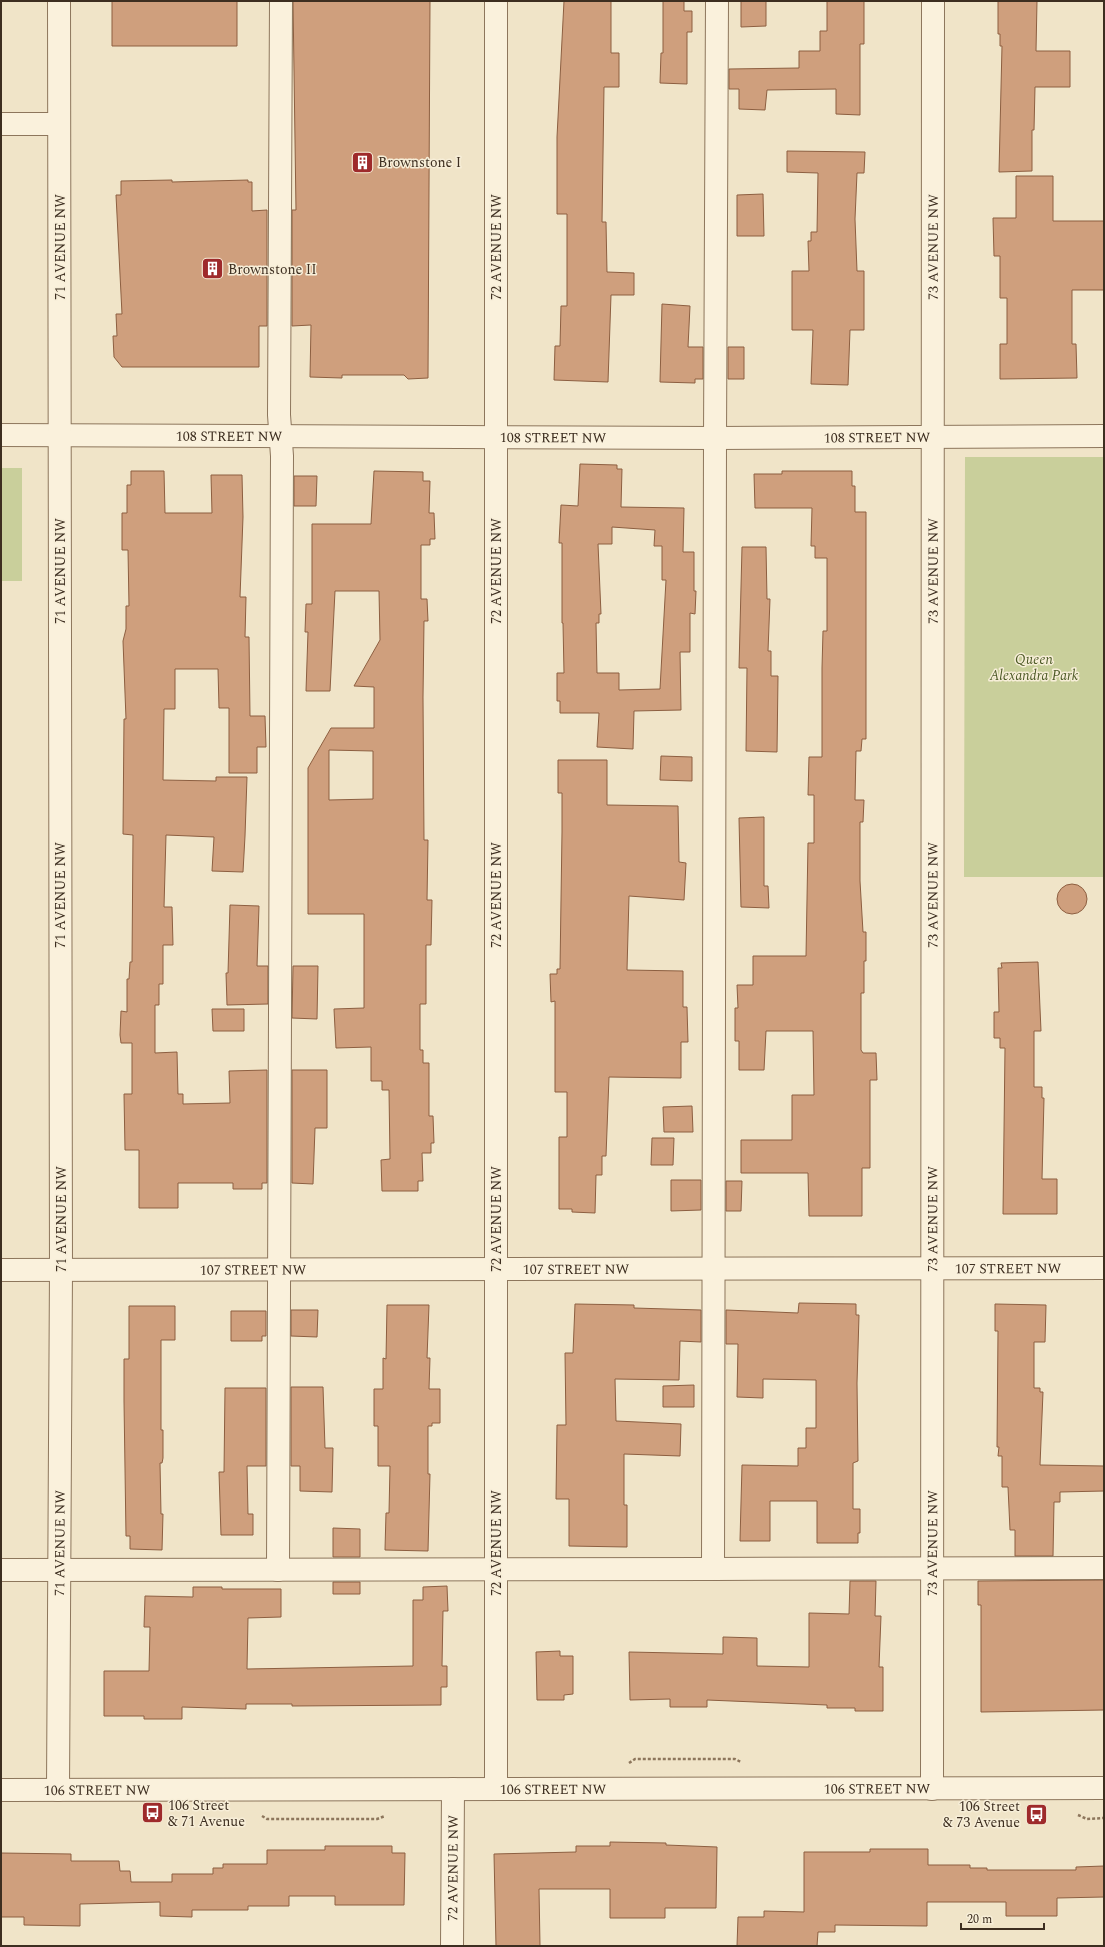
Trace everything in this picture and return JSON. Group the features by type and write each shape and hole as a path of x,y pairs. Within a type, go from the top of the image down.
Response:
{"street":[{"name":"71 AVENUE NW","path":"58,1790 61,1270 59,1"},
{"path":"278,1570 282,472 279,407 281,1"},
{"name":"72 AVENUE NW","path":"496,1 496,1789"},
{"path":"713,1569 715,438 718,1"},
{"name":"73 AVENUE NW","path":"932,1789 933,1"},
{"path":"1,124 59,124"},
{"name":"108 STREET NW","path":"1,435 715,438 1104,436"},
{"name":"107 STREET NW","path":"1,1270 280,1268 1104,1268"},
{"path":"1,1570 1104,1568"},
{"name":"106 STREET NW","path":"1,1790 1104,1788"},
{"name":"72 AVENUE NW","path":"452,1789 452,1946"}],"green space":[{"name":"Queen Alexandra Park","path":"965,457 1104,457 1104,877 964,877"},
{"path":"1,468 22,468 22,581 1,581"}],"building":[{"path":"112,1 237,1 237,46 112,46"},
{"name":"Brownstone I","path":"293,1 430,1 428,378 408,379 404,375 342,375 342,378 310,377 311,325 292,326 292,210 296,210"},
{"path":"564,1 611,1 611,53 619,53 619,87 604,87 602,222 606,222 607,272 634,273 634,295 611,295 608,382 554,380 555,346 560,346 561,306 567,306 567,214 557,214 557,137"},
{"path":"663,1 684,1 684,11 692,11 692,32 687,32 687,84 660,83 661,53 663,53"},
{"path":"741,1 766,1 766,26 741,27"},
{"path":"827,1 864,1 864,44 860,44 860,115 836,114 836,89 767,90 765,110 739,109 739,89 729,89 729,69 799,68 799,51 820,51 820,31 827,31"},
{"path":"998,1 1037,1 1036,51 1070,51 1070,87 1035,87 1034,130 1032,130 1032,171 999,172 1002,46 1000,46 1000,34 998,34"},
{"path":"787,151 865,152 864,173 857,173 855,219 857,271 864,271 864,330 850,330 848,385 811,384 813,330 792,330 792,271 809,271 808,241 811,241 811,232 817,232 818,173 787,172"},
{"path":"1016,176 1053,176 1053,221 1104,221 1104,290 1072,290 1072,344 1076,344 1077,378 1000,379 1000,344 1007,344 1007,298 1000,298 1000,256 994,256 993,218 1016,218"},
{"name":"Brownstone II","path":"172,180 172,182 248,180 248,182 252,182 252,211 267,210 267,326 259,326 259,367 122,367 114,357 113,336 117,336 116,314 122,314 116,195 121,195 121,181"},
{"path":"763,194 764,236 737,236 737,195"},
{"path":"662,304 690,306 688,347 703,347 703,379 695,379 695,383 660,382"},
{"path":"728,347 744,347 744,379 728,379"},
{"path":"580,464 617,465 617,469 622,469 621,507 684,508 683,552 694,552 694,591 696,591 695,614 690,613 690,652 680,652 681,710 634,711 633,749 597,747 599,713 560,713 560,701 557,701 557,673 564,673 562,623 562,543 559,543 561,505 578,506","holes":["612,527 655,530 654,546 662,546 662,580 666,580 660,689 619,690 619,673 597,673 596,623 599,623 599,614 601,614 598,544 612,544"]},
{"path":"131,471 164,471 165,513 212,513 211,475 242,475 243,517 240,597 246,597 245,637 249,637 250,716 265,716 266,747 257,747 257,773 229,773 229,708 219,708 218,669 175,669 175,709 164,709 163,780 216,781 216,777 247,777 245,836 243,872 212,871 214,837 166,835 164,907 172,907 173,945 163,945 163,984 159,984 159,1005 155,1005 155,1053 177,1052 178,1094 183,1094 183,1104 230,1103 229,1071 267,1070 267,1183 262,1183 262,1189 233,1189 233,1183 178,1183 178,1208 139,1208 139,1150 125,1150 124,1094 132,1094 132,1043 121,1043 120,1035 121,1011 127,1012 127,979 129,979 130,962 132,962 133,835 123,834 124,719 126,719 123,641 126,629 126,606 129,606 128,550 122,550 122,513 127,513 127,485 131,485"},
{"path":"374,471 423,472 423,481 430,481 429,513 434,513 435,539 430,539 430,545 421,545 421,599 427,599 428,621 424,621 424,840 428,840 427,900 432,900 431,945 426,945 426,1004 420,1004 420,1050 423,1050 423,1063 429,1063 429,1116 433,1116 434,1143 431,1143 431,1153 422,1153 423,1181 418,1181 418,1191 382,1191 381,1160 390,1159 389,1090 382,1090 382,1081 371,1081 371,1047 336,1048 334,1009 364,1008 364,914 308,914 308,768 331,728 374,728 374,687 354,686 380,640 379,591 335,591 330,691 306,691 308,632 305,632 306,604 312,604 312,524 371,524","holes":["329,750 373,751 373,799 329,800"]},
{"path":"782,471 852,471 852,486 855,486 855,512 866,512 866,739 862,739 861,751 856,751 855,800 864,800 863,822 860,822 860,881 863,932 866,932 866,961 864,961 864,993 861,993 861,1050 863,1053 876,1053 877,1080 870,1080 870,1168 862,1168 862,1216 809,1216 808,1173 741,1173 741,1140 792,1140 792,1095 814,1095 813,1031 766,1031 764,1070 739,1070 739,1041 735,1041 735,1008 738,1008 737,985 753,985 753,956 806,956 808,843 814,843 814,795 808,795 809,757 822,757 822,668 823,631 827,631 827,558 815,558 815,546 811,546 812,508 755,508 754,474 782,474"},
{"path":"294,476 317,476 316,506 294,506"},
{"path":"742,547 766,547 767,599 770,599 768,651 771,651 771,676 778,676 777,752 746,751 747,668 739,668"},
{"path":"661,756 692,757 692,781 660,780"},
{"path":"558,760 607,760 607,805 678,806 679,862 686,863 684,900 629,896 627,970 683,971 683,1007 687,1007 688,1042 681,1042 681,1078 609,1077 606,1156 602,1156 602,1175 596,1175 595,1213 572,1212 572,1209 559,1209 559,1137 567,1137 567,1092 555,1092 555,1001 551,1002 550,974 557,974 557,969 560,969 562,793 558,793"},
{"path":"764,817 764,886 768,886 769,908 741,907 739,818"},
{"path":"1072,884 1082,889 1087,899 1082,909 1072,914 1062,909 1057,899 1062,889"},
{"path":"230,905 259,906 257,966 268,966 268,1004 227,1005 226,973 228,973"},
{"path":"1038,962 1041,1031 1034,1031 1034,1087 1042,1087 1042,1098 1044,1098 1042,1179 1057,1179 1057,1214 1003,1214 1005,1048 1000,1048 1000,1038 994,1038 994,1012 999,1012 998,968 1002,968 1001,963"},
{"path":"293,966 318,966 317,1019 292,1018"},
{"path":"212,1009 244,1009 244,1031 213,1031"},
{"path":"292,1070 327,1070 327,1128 315,1128 313,1184 292,1183"},
{"path":"692,1106 693,1132 664,1132 663,1107"},
{"path":"652,1138 674,1138 673,1165 651,1165"},
{"path":"671,1180 701,1180 701,1210 671,1211"},
{"path":"726,1181 742,1181 741,1211 726,1211"},
{"path":"799,1303 856,1304 856,1315 859,1315 857,1383 858,1461 853,1463 853,1509 860,1509 860,1533 858,1533 858,1543 817,1543 817,1501 770,1501 770,1541 740,1541 742,1465 798,1466 798,1448 806,1448 806,1428 816,1428 816,1380 763,1379 763,1398 737,1397 738,1344 726,1344 726,1310 798,1313"},
{"path":"575,1304 634,1305 634,1308 701,1310 701,1342 680,1341 679,1380 615,1379 616,1421 681,1424 680,1456 624,1454 624,1505 627,1505 627,1547 569,1546 569,1499 556,1499 557,1425 566,1425 565,1353 573,1353"},
{"path":"995,1304 1046,1305 1045,1342 1034,1342 1034,1388 1040,1388 1040,1392 1043,1392 1040,1465 1104,1466 1104,1491 1060,1492 1060,1502 1054,1502 1053,1556 1015,1556 1015,1530 1010,1530 1008,1487 1002,1487 1002,1456 998,1456 999,1447 997,1447 998,1331 995,1331"},
{"path":"387,1305 429,1305 427,1358 430,1358 429,1389 440,1389 440,1423 432,1423 432,1426 428,1426 428,1474 430,1474 428,1551 385,1550 386,1513 389,1513 390,1466 378,1466 378,1426 374,1426 374,1389 383,1389 383,1358 386,1359"},
{"path":"129,1306 175,1306 175,1340 161,1340 161,1430 163,1430 163,1458 162,1463 160,1463 161,1514 163,1514 162,1550 130,1549 130,1536 126,1536 124,1359 129,1359"},
{"path":"291,1310 318,1310 317,1337 291,1336"},
{"path":"231,1311 266,1311 266,1336 262,1336 262,1341 231,1341"},
{"path":"694,1385 694,1407 663,1407 663,1386"},
{"path":"291,1387 323,1387 325,1448 333,1448 332,1492 300,1491 300,1466 291,1466"},
{"path":"225,1388 266,1388 266,1466 247,1466 248,1514 253,1514 253,1535 221,1535 219,1472 224,1472"},
{"path":"333,1528 360,1529 360,1557 333,1557"},
{"path":"1104,1580 1104,1710 981,1712 981,1605 978,1605 978,1581"},
{"path":"850,1581 876,1581 875,1616 881,1616 879,1667 883,1667 883,1711 855,1711 855,1708 827,1708 827,1705 707,1700 707,1707 670,1707 670,1699 630,1700 629,1652 723,1654 723,1637 757,1638 757,1666 809,1667 809,1613 849,1614"},
{"path":"333,1582 360,1582 360,1594 333,1594"},
{"path":"447,1586 448,1611 443,1611 442,1666 447,1666 447,1687 441,1687 441,1705 292,1706 292,1704 246,1704 246,1709 182,1707 182,1719 144,1719 144,1716 104,1716 104,1671 149,1671 150,1627 144,1627 145,1596 193,1597 193,1587 222,1587 222,1589 281,1589 281,1617 248,1618 247,1669 413,1666 413,1600 423,1600 423,1587"},
{"path":"560,1651 560,1656 573,1656 573,1694 564,1695 564,1700 537,1700 536,1652"},
{"path":"610,1842 666,1843 666,1845 717,1847 716,1908 665,1908 665,1918 610,1918 610,1889 539,1889 540,1946 496,1946 494,1854 576,1852 576,1846 610,1846"},
{"path":"325,1846 392,1846 392,1853 405,1853 404,1905 335,1905 335,1896 289,1896 289,1906 248,1906 248,1910 192,1910 192,1917 160,1916 160,1902 80,1904 80,1926 24,1925 24,1917 1,1917 1,1853 71,1854 71,1861 119,1861 120,1871 130,1871 131,1882 172,1882 172,1874 213,1874 213,1868 223,1868 223,1864 267,1864 267,1850 325,1850"},
{"path":"870,1849 928,1849 928,1865 970,1865 970,1868 987,1868 987,1870 1076,1870 1076,1867 1104,1866 1104,1897 1057,1898 1057,1916 1006,1916 1006,1902 927,1902 927,1926 835,1925 835,1932 818,1932 817,1946 737,1946 738,1917 764,1917 764,1911 804,1912 804,1852 870,1852"}],"place":[{"name":"Brownstone I","path":"362,162"},
{"name":"Brownstone II","path":"213,269"},
{"name":"106 Street & 71 Avenue","path":"152,1813"},
{"name":"106 Street & 73 Avenue","path":"1036,1814"}]}
